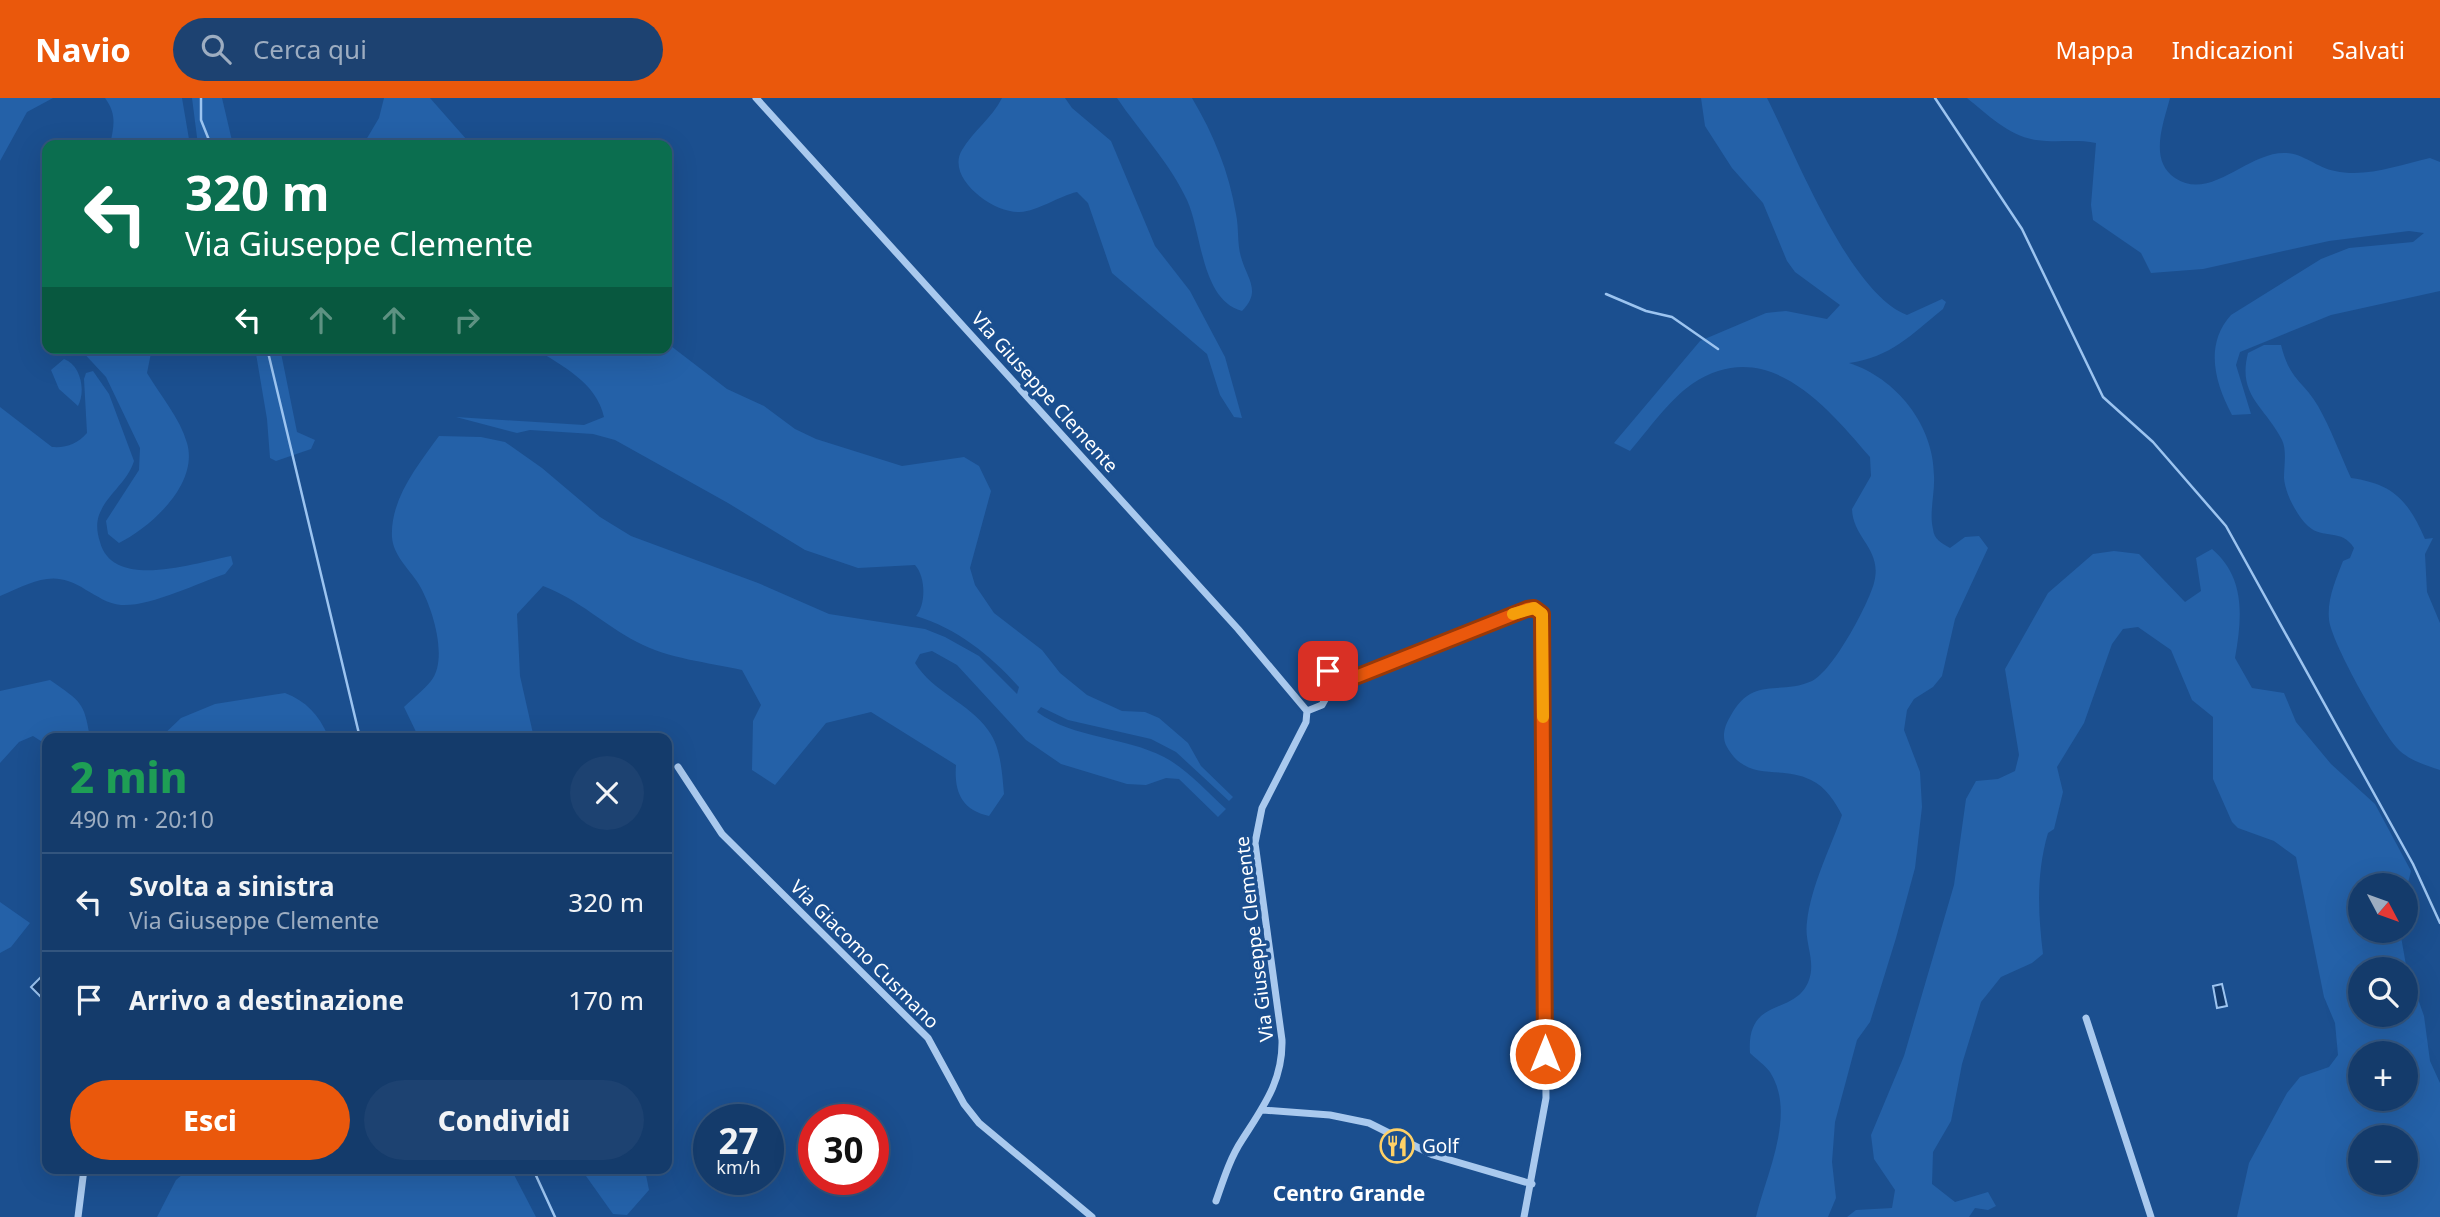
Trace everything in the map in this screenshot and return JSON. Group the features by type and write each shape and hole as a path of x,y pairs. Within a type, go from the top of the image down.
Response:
{"street":[{"name":"VIa Giuseppe Clemente","path":"757,98 1238,629 1298,696 1307,711"},
{"path":"1328,671 1338,678 1353,678 1527,609 1534,608 1542,614 1546,1098 1524,1217"},
{"path":"1307,711 1322,705 1338,678"},
{"name":"Via Giuseppe Clemente","path":"1216,1201 1241,1141 1263,1110 1278,1076 1282,1040 1257,862 1256,824 1306,722 1307,711"},
{"name":"Via Giacomo Cusmano","path":"678,767 722,834 928,1038 964,1104 979,1123 1092,1217"},
{"path":"2086,1018 2151,1217"},
{"path":"1263,1110 1359,1120 1379,1126 1433,1155 1532,1184"},
{"path":"78,1217 83,1174"}],"shaded area":[{"path":"0,98 53,98 27,112 0,161"},
{"path":"105,98 182,98 189,140 111,140 114,120"},
{"path":"192,98 222,98 232,140 197,140"},
{"path":"384,98 430,98 467,140 366,140 379,118"},
{"path":"1002,98 1065,98 1072,108 1111,141 1155,246 1190,291 1225,357 1242,418 1234,417 1220,395 1207,354 1112,273 1088,203 1077,192 1020,212 1009,211 986,201 966,182 960,172 962,150"},
{"path":"1117,98 1192,98 1220,154 1233,198 1240,252 1252,291 1248,304 1242,311 1228,304 1218,294 1205,264 1192,214 1180,186"},
{"path":"1701,98 1767,98 1826,219 1865,280 1885,302 1907,315 1942,299 1946,302 1943,309 1900,344 1877,356 1849,363 1866,370 1897,392 1919,422 1932,457 1932,523 1937,539 1950,548 1965,537 1979,536 1988,548 1955,619 1942,676 1933,687 1914,699 1907,710 1904,730 1920,772 1922,807 1915,868 1870,1022 1857,1040 1835,1122 1832,1162 1836,1198 1828,1217 1756,1217 1777,1144 1781,1106 1778,1089 1770,1072 1750,1053 1751,1035 1756,1022 1763,1014 1794,999 1803,991 1809,980 1809,908 1842,815 1826,791 1811,780 1745,766 1727,747 1724,735 1730,717 1747,696 1757,691 1800,685 1820,675 1830,665 1857,621 1874,583 1876,571 1871,553 1857,528 1852,509 1871,476 1870,457 1814,398 1793,383 1770,372 1745,367 1719,371 1692,384 1667,406 1630,451 1614,443 1700,341 1766,313 1786,311 1827,319 1840,305 1795,272 1787,261 1763,203 1732,168 1705,126"},
{"path":"1967,98 2170,98 2160,140 2162,161 2175,178 2189,184 2216,180 2257,160 2285,153 2347,173 2382,170 2430,158 2440,162 2440,291 2331,315 2240,352 2236,365 2251,414 2232,415 2221,390 2215,364 2217,339 2231,315 2321,259 2349,248 2413,242 2424,233 2409,231 2329,241 2203,269 2151,273 2141,253 2093,220 2091,205 2096,143 2026,138 1999,124"},
{"path":"2264,345 2281,345 2288,366 2323,415 2351,478 2378,485 2397,496 2412,514 2425,539 2433,538 2425,554 2427,592 2440,623 2440,770 2411,759 2397,748 2369,705 2338,645 2329,619 2329,604 2343,561 2350,558 2354,548 2344,538 2320,533 2308,526 2289,497 2284,478 2284,444 2249,390 2246,380 2248,353"},
{"path":"672,347 727,389 764,406 795,429 816,439 902,466 964,457 979,466 991,491 970,568 975,585 994,613 1042,650 1060,673 1087,695 1122,711 1145,712 1159,718 1188,743 1201,766 1233,797 1229,801 1176,752 1151,739 1068,720 1041,707 1037,712 1083,733 1132,745 1164,757 1188,774 1226,809 1218,817 1179,779 1166,778 1146,785 1127,784 1061,764 1026,740 957,665 932,651 920,654 915,663 931,682 980,721 996,744 1004,794 989,816 972,809 961,798 956,783 956,765 871,712 826,723 775,785 752,770 753,721 761,705 742,670 649,648 569,598 543,586 517,614 520,676 533,733 417,733 404,707 431,681 439,660 438,646 428,604 418,583 395,550 393,523 400,496 439,436 481,437 505,442 542,468 600,517 631,536 758,583 829,614 925,629 945,637 979,656 1017,694 1019,687 972,644 931,621 916,616 922,605 923,591 921,576 915,565 858,568 805,550 615,440 593,434 530,430 517,433 456,417 584,425 604,417 594,394 577,376 543,354 672,354"},
{"path":"85,354 151,354 147,373 184,434 189,458 186,474 170,502 145,526 119,543 108,534 106,521 139,470 140,448 106,377"},
{"path":"256,354 281,354 297,432 315,440 311,449 276,461 270,458 267,419"},
{"path":"64,359 74,367 80,379 82,393 78,406 59,389 51,370"},
{"path":"93,371 109,394 134,461 98,518 99,539 108,557 121,566 137,570 177,568 231,556 233,564 225,574 132,605 112,603 74,583 53,579 33,582 0,596 0,407 52,447 71,444 87,433 84,379 86,373"},
{"path":"2212,549 2223,560 2236,586 2240,614 2235,658 2252,688 2284,693 2296,722 2331,764 2375,804 2411,871 2348,873 2348,943 2402,943 2405,957 2348,957 2348,1027 2418,1027 2418,999 2424,1016 2430,1061 2440,1083 2440,1217 2237,1217 2249,1163 2287,1093 2300,1077 2329,1067 2338,1055 2335,1023 2324,997 2296,857 2274,841 2238,828 2232,822 2213,779 2213,717 2192,700 2171,650 2138,627 2123,629 2112,644 2084,723 2057,767 2063,792 2054,829 2048,833 2040,878 2039,909 2043,954 2032,963 2001,977 1981,1002 1962,1064 1951,1121 1933,1152 1932,1184 1955,1202 1988,1192 1996,1206 1988,1210 1975,1208 1969,1217 1847,1217 1856,1210 1892,1208 1895,1190 1874,1159 1871,1135 1904,1056 1954,885 1966,799 1976,781 1998,779 2015,771 2019,755 2005,669 2048,593 2093,554 2114,551 2139,554 2185,602 2201,591 2196,558"},
{"path":"50,680 79,703 86,716 89,733 42,733 42,742 33,736 19,742 0,763 0,691"},
{"path":"285,693 293,696 316,715 326,733 165,733 181,718 215,704"},
{"path":"0,902 30,923 11,947 0,953"},
{"path":"42,976 40,996 31,987"},
{"path":"2222,984 2227,1006 2217,1008 2213,986"},
{"path":"183,1174 514,1174 536,1217 157,1217 176,1180"},
{"path":"585,1174 645,1174 649,1190 627,1215 613,1214"}],"waterway":[{"path":"201,98 201,120 209,140"},
{"path":"1935,98 2022,229 2103,397 2153,442 2226,526 2413,864 2440,923"},
{"path":"1606,294 1646,311 1672,317 1718,349"},
{"path":"268,354 359,733"},
{"path":"535,1174 555,1217"}],"slow traffic":[{"path":"1513,614 1534,608 1542,614 1543,717"}],"place":[{"name":"Golf","path":"1397,1146"}],"district":[{"name":"Centro Grande","path":"1349,1193"}],"route":[{"path":"1328,671 1341,679 1353,678 1527,609 1537,609 1542,614 1545,1054"}]}
